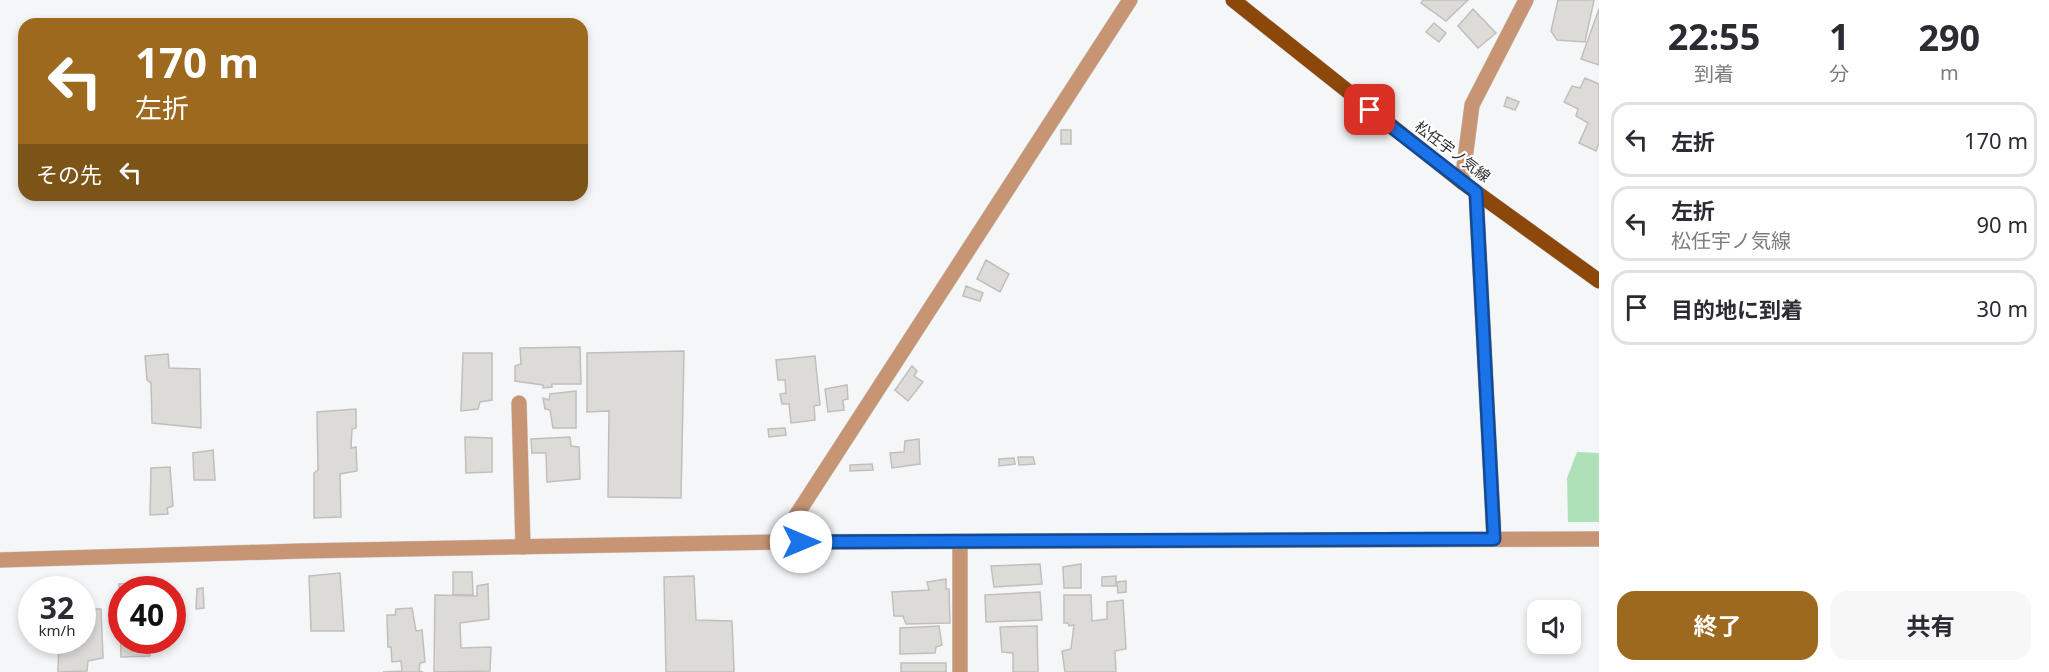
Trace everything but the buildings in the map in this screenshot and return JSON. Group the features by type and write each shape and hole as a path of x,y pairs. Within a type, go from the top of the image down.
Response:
{"main road":[{"name":"松任宇ノ気線","path":"1233,0 1462,182 1599,281"}],"street":[{"path":"779,542 1130,0"},
{"path":"1462,182 1472,105 1526,0"},
{"path":"1476,192 1494,539"},
{"path":"519,403 523,547"},
{"path":"0,560 779,542 1599,539"},
{"path":"960,542 960,672"}],"green space":[{"path":"1577,452 1599,453 1599,522 1568,522 1567,478"}],"route":[{"path":"801,542 1494,539 1476,192 1370,110"}]}
